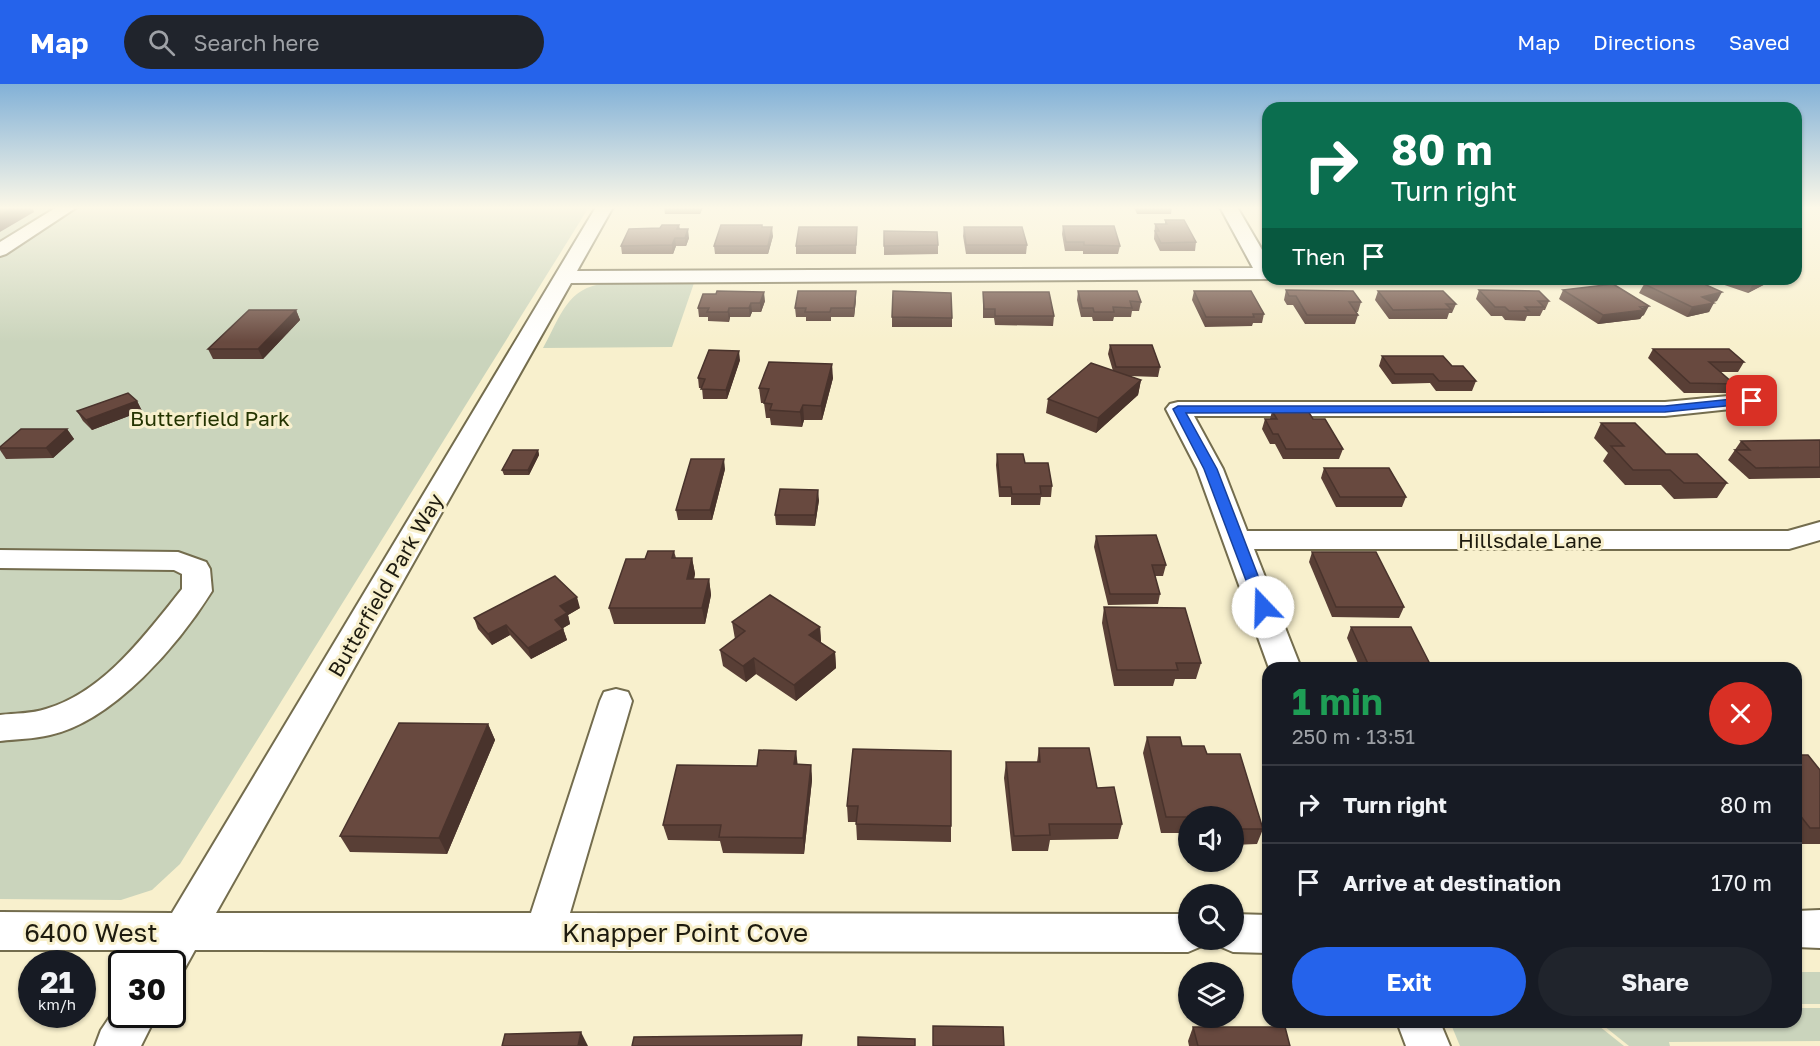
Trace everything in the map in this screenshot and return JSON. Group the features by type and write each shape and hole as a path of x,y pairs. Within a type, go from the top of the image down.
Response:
{"street":[{"name":"Butterfield Park Way","path":"174,947 578,252"},
{"path":"1254,252 1262,265"},
{"path":"563,277 1262,274"},
{"path":"1283,662 1210,469 1178,409 1665,409 1752,401 1751,391"},
{"name":"Hillsdale Lane","path":"1238,540 1789,540 1820,531"},
{"path":"0,559 178,561 196,569 197,591 137,666 89,704 50,722 0,728"},
{"path":"545,931 616,701"},
{"path":"1802,929 1820,929"},
{"name":"Knapper Point Cove","path":"174,947 545,931 1178,933"},
{"name":"6400 West","path":"0,932 174,947"},
{"path":"1244,933 1262,934"},
{"path":"117,1046 128,1028"},
{"path":"1421,1028 1428,1046"}],"green space":[{"name":"Butterfield Park","path":"0,252 561,252 180,864 152,890 121,900 0,899"},
{"path":"606,283 694,283 672,347 543,348 560,315 573,297 593,286"},
{"path":"1802,972 1820,972 1820,1004 1802,1004"},
{"path":"1802,1008 1820,1008 1820,1041 1669,1042 1670,1046 1629,1046 1606,1028 1802,1028"},
{"path":"1452,1028 1602,1028 1624,1046 1460,1046"}],"building":[{"path":"1615,285 1649,306 1640,307 1644,310 1603,315 1563,290"},
{"path":"1646,285 1706,285 1722,292 1702,297 1714,303 1692,307"},
{"path":"1286,290 1353,291 1361,302 1349,302 1358,315 1307,315 1296,296 1289,296"},
{"path":"1479,290 1539,291 1549,301 1538,301 1544,307 1525,307 1529,311 1509,311 1505,307 1495,307"},
{"path":"717,291 764,292 760,303 751,303 749,308 729,308 728,312 707,312 709,308 698,308 703,294 716,294"},
{"path":"798,291 856,291 854,308 831,308 830,312 805,312 806,308 795,308"},
{"path":"893,291 951,293 952,318 892,317"},
{"path":"1078,291 1137,291 1141,302 1130,301 1132,308 1113,307 1114,312 1094,312 1093,308 1082,308"},
{"path":"1194,291 1251,291 1264,314 1253,314 1254,317 1206,317"},
{"path":"1378,291 1443,291 1456,304 1446,304 1451,309 1393,310"},
{"path":"983,292 1049,292 1054,316 995,316 995,309 984,309"},
{"path":"249,310 296,310 258,349 208,349"},
{"path":"1110,345 1152,345 1160,367 1116,367"},
{"path":"1653,349 1729,349 1744,362 1709,362 1734,384 1690,383"},
{"path":"709,350 739,351 726,390 701,389 705,379 698,378"},
{"path":"1382,356 1443,356 1452,366 1463,366 1476,381 1439,381 1433,374 1395,374"},
{"path":"769,362 832,364 821,406 803,405 800,412 770,410 772,404 764,403 769,389 759,388"},
{"path":"1091,363 1141,380 1098,418 1048,399"},
{"path":"128,393 137,401 86,420 77,411"},
{"path":"1272,411 1308,411 1313,419 1325,419 1343,449 1286,449 1278,434 1273,434 1265,419 1277,419"},
{"path":"1601,423 1635,423 1666,454 1697,454 1727,483 1684,483 1670,470 1633,470 1611,446 1624,446"},
{"path":"21,429 67,429 46,448 0,448"},
{"path":"1820,440 1820,467 1756,468 1735,450 1750,450 1741,441"},
{"path":"513,450 538,450 528,470 502,470"},
{"path":"997,454 1023,454 1025,463 1048,463 1052,486 1040,486 1041,494 1012,494 1011,487 1000,487"},
{"path":"691,459 724,459 710,510 676,510"},
{"path":"1324,468 1389,468 1406,497 1340,497"},
{"path":"780,489 818,490 815,515 775,515"},
{"path":"1156,535 1166,565 1152,565 1160,594 1110,594 1096,536"},
{"path":"648,551 674,551 672,558 692,558 687,579 709,579 702,608 609,608 626,559 645,559"},
{"path":"1312,552 1376,552 1404,607 1336,607"},
{"path":"555,576 577,597 560,606 567,613 555,620 563,629 528,648 506,625 488,634 474,618"},
{"path":"770,595 820,627 809,635 835,652 794,685 754,658 743,666 720,650 745,631 732,622"},
{"path":"1104,607 1185,608 1201,663 1176,663 1178,670 1117,670"},
{"path":"1351,627 1411,627 1429,662 1367,662"},
{"path":"399,723 488,724 439,838 340,836"},
{"path":"1147,737 1180,737 1182,746 1204,746 1207,754 1240,754 1262,829 1244,829 1244,806 1178,806 1178,817 1166,817"},
{"path":"1039,748 1089,748 1097,788 1114,787 1122,824 1049,824 1050,835 1014,836 1006,762 1040,762"},
{"path":"853,749 951,751 951,826 856,824 858,806 847,806"},
{"path":"759,750 796,751 794,764 811,765 803,838 719,837 721,825 663,825 677,765 757,766"},
{"path":"1802,755 1808,755 1820,770 1820,828 1810,828 1802,818"},
{"path":"933,1026 1003,1027 1004,1046 933,1046"},
{"path":"1193,1028 1285,1028 1290,1046 1198,1046"},
{"path":"581,1032 578,1046 502,1046 505,1034"},
{"path":"802,1035 801,1046 632,1046 634,1037"},
{"path":"858,1037 915,1039 915,1046 858,1046"}],"route":[{"path":"1263,607 1210,469 1178,409 1665,409 1752,401"}]}
